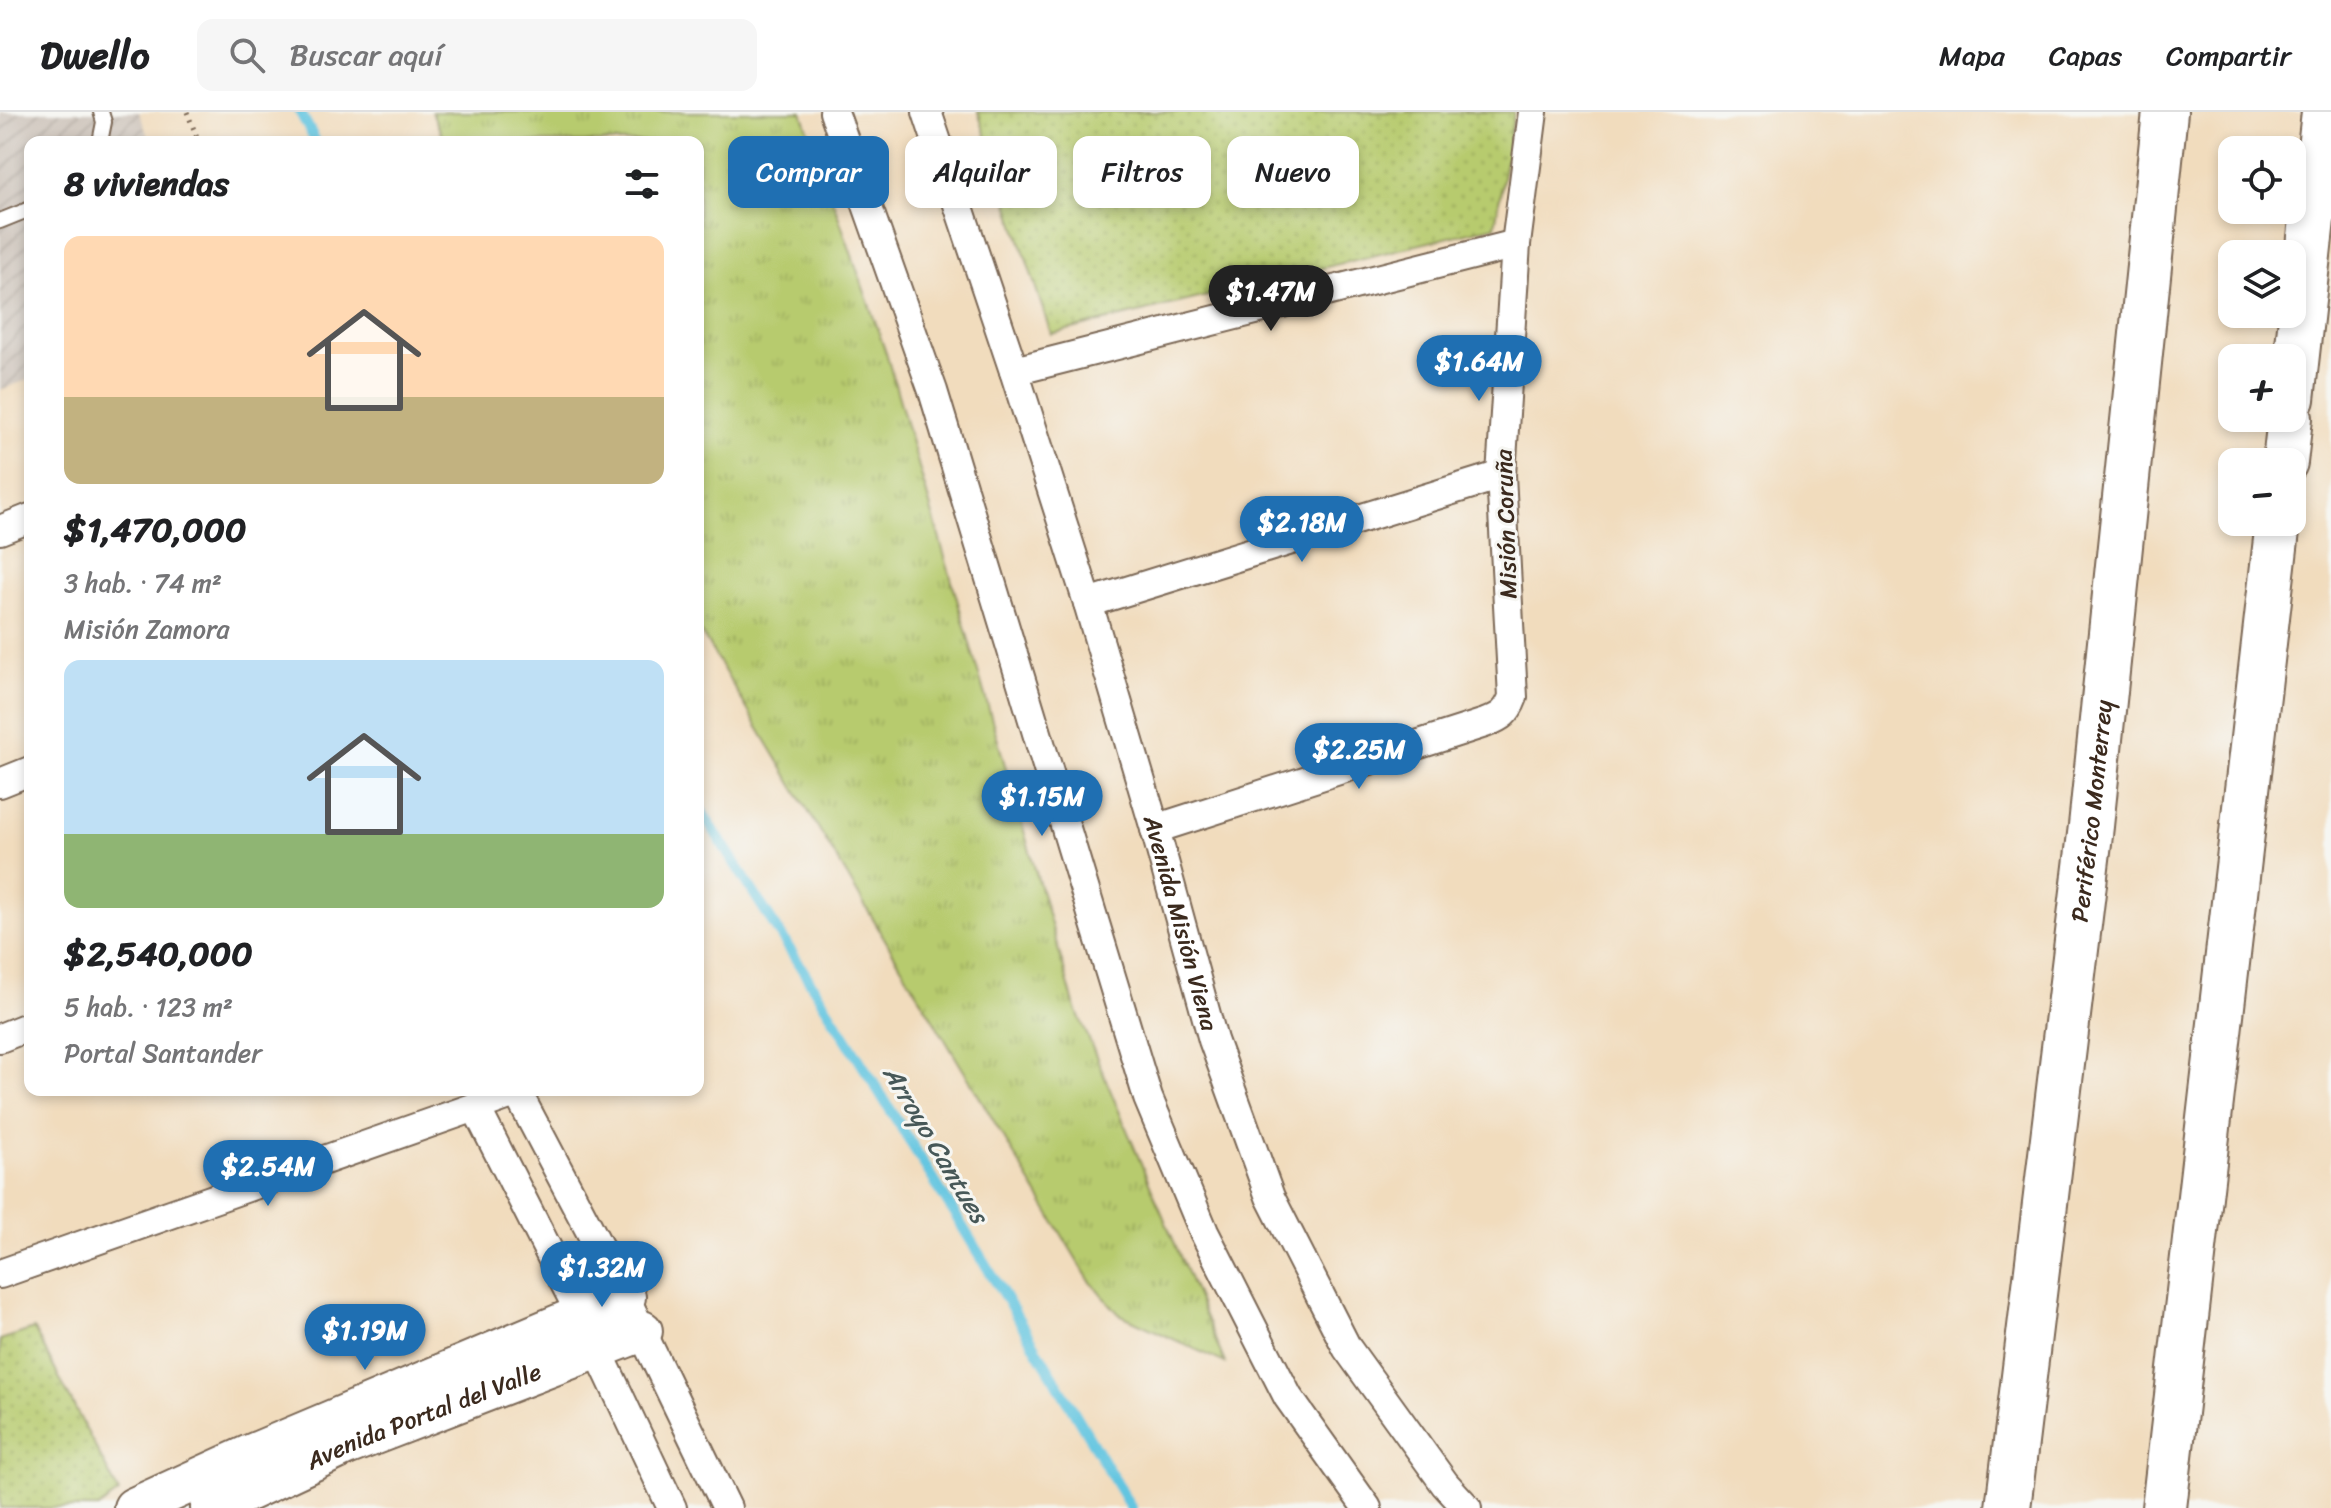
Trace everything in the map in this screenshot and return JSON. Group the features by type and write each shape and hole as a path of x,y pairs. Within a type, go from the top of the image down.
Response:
{"highway":[{"name":"Periférico Monterrey","path":"2008,1508 2093,811 2165,112"},
{"path":"2298,344 2324,112"},
{"path":"2164,1508 2276,536"}],"street":[{"path":"834,112 933,391 1148,1098 1204,1232 1288,1397 1367,1508"},
{"name":"Avenida Misión Viena","path":"927,112 1088,603 1213,1040 1270,1197 1347,1348 1445,1484 1467,1508"},
{"name":"Misión Coruña","path":"1155,829 1485,723 1502,717 1509,709 1513,697 1501,475 1516,244 1533,112"},
{"path":"1014,371 1516,244"},
{"path":"1088,603 1501,475"},
{"path":"0,530 24,520"},
{"path":"0,783 24,773"},
{"path":"0,1038 24,1028"},
{"path":"0,1274 505,1096"},
{"path":"520,1096 633,1314 727,1508"},
{"path":"476,1108 589,1332 672,1508"},
{"name":"Avenida Portal del Valle","path":"134,1508 248,1456 633,1314"},
{"name":"Avenida Portal del Valle","path":"211,1508 589,1332"}],"lane":[{"path":"101,112 104,122 101,136"},
{"path":"0,221 24,211"}],"path":[{"path":"187,112 197,136"}],"shaded area":[{"path":"0,112 139,112 148,136 24,136 24,381 0,390"}],"green space":[{"path":"432,112 802,112 810,136 728,136 728,208 835,208 886,353 1074,1004 1225,1363 1119,1314 1089,1280 704,637 704,136 442,136"},
{"path":"978,112 1514,112 1495,226 1051,334 1010,208 1057,208 1057,136 986,136"},
{"path":"34,1329 119,1493 98,1508 0,1508 0,1340"}],"waterway":[{"name":"Arroyo Cantues","path":"300,112 313,136"},
{"name":"Arroyo Cantues","path":"704,815 918,1155 1131,1508"}]}
